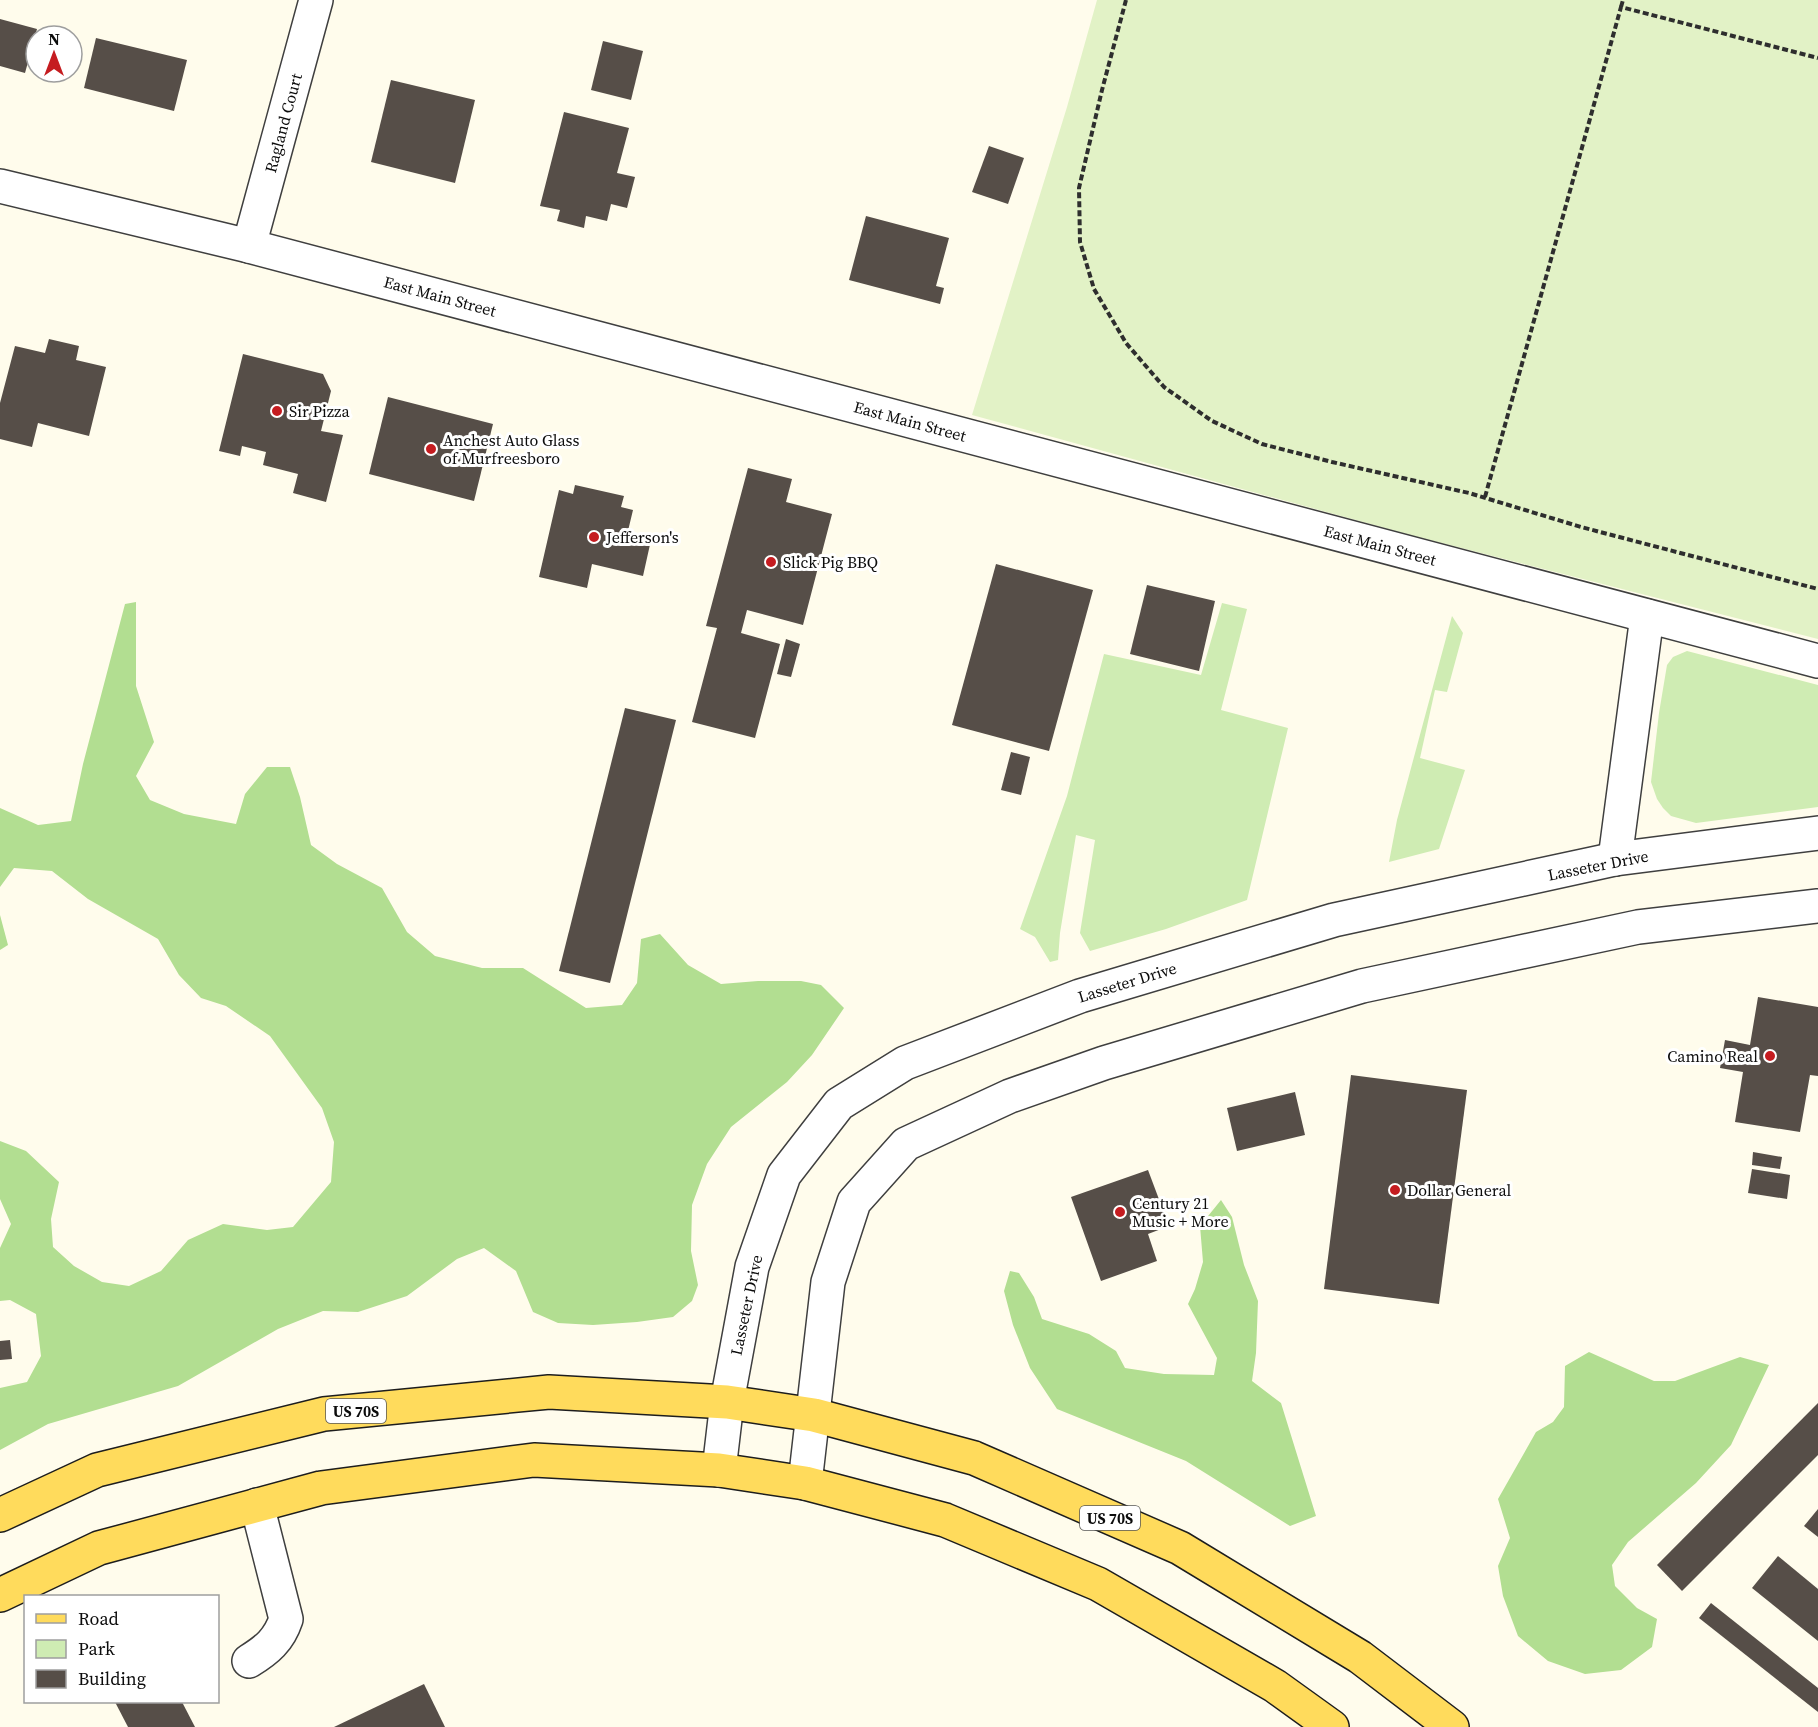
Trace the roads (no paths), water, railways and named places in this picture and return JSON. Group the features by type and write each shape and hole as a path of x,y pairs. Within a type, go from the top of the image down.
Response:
{"main road":[{"name":"US 70S","path":"0,1515 97,1470 324,1414 549,1392 727,1402 814,1415 974,1458 1180,1548 1360,1657 1452,1727"},
{"path":"0,1595 99,1548 321,1488 534,1460 719,1470 805,1483 945,1520 1098,1584 1275,1686 1332,1727"}],"street":[{"name":"Ragland Court","path":"249,246 316,0"},
{"name":"East Main Street","path":"0,186 249,246 1818,661"},
{"path":"1615,859 1647,616"},
{"name":"Lasseter Drive","path":"719,1470 727,1402 752,1267 784,1174 839,1104 905,1063 1080,996 1316,925 1615,859 1818,833"},
{"path":"805,1483 828,1282 854,1202 906,1144 1010,1096 1104,1063 1362,986 1638,927 1818,906"},
{"path":"249,1660 266,1651 282,1632 286,1619 257,1505"}],"place":[{"name":"Sir Pizza","path":"277,411"},
{"name":"Anchest Auto Glass of Murfreesboro","path":"431,449"},
{"name":"Jefferson's","path":"594,537"},
{"name":"Slick Pig BBQ","path":"771,562"},
{"name":"Camino Real","path":"1770,1056"},
{"name":"Dollar General","path":"1395,1190"},
{"name":"Century 21 Music + More","path":"1120,1212"}]}
